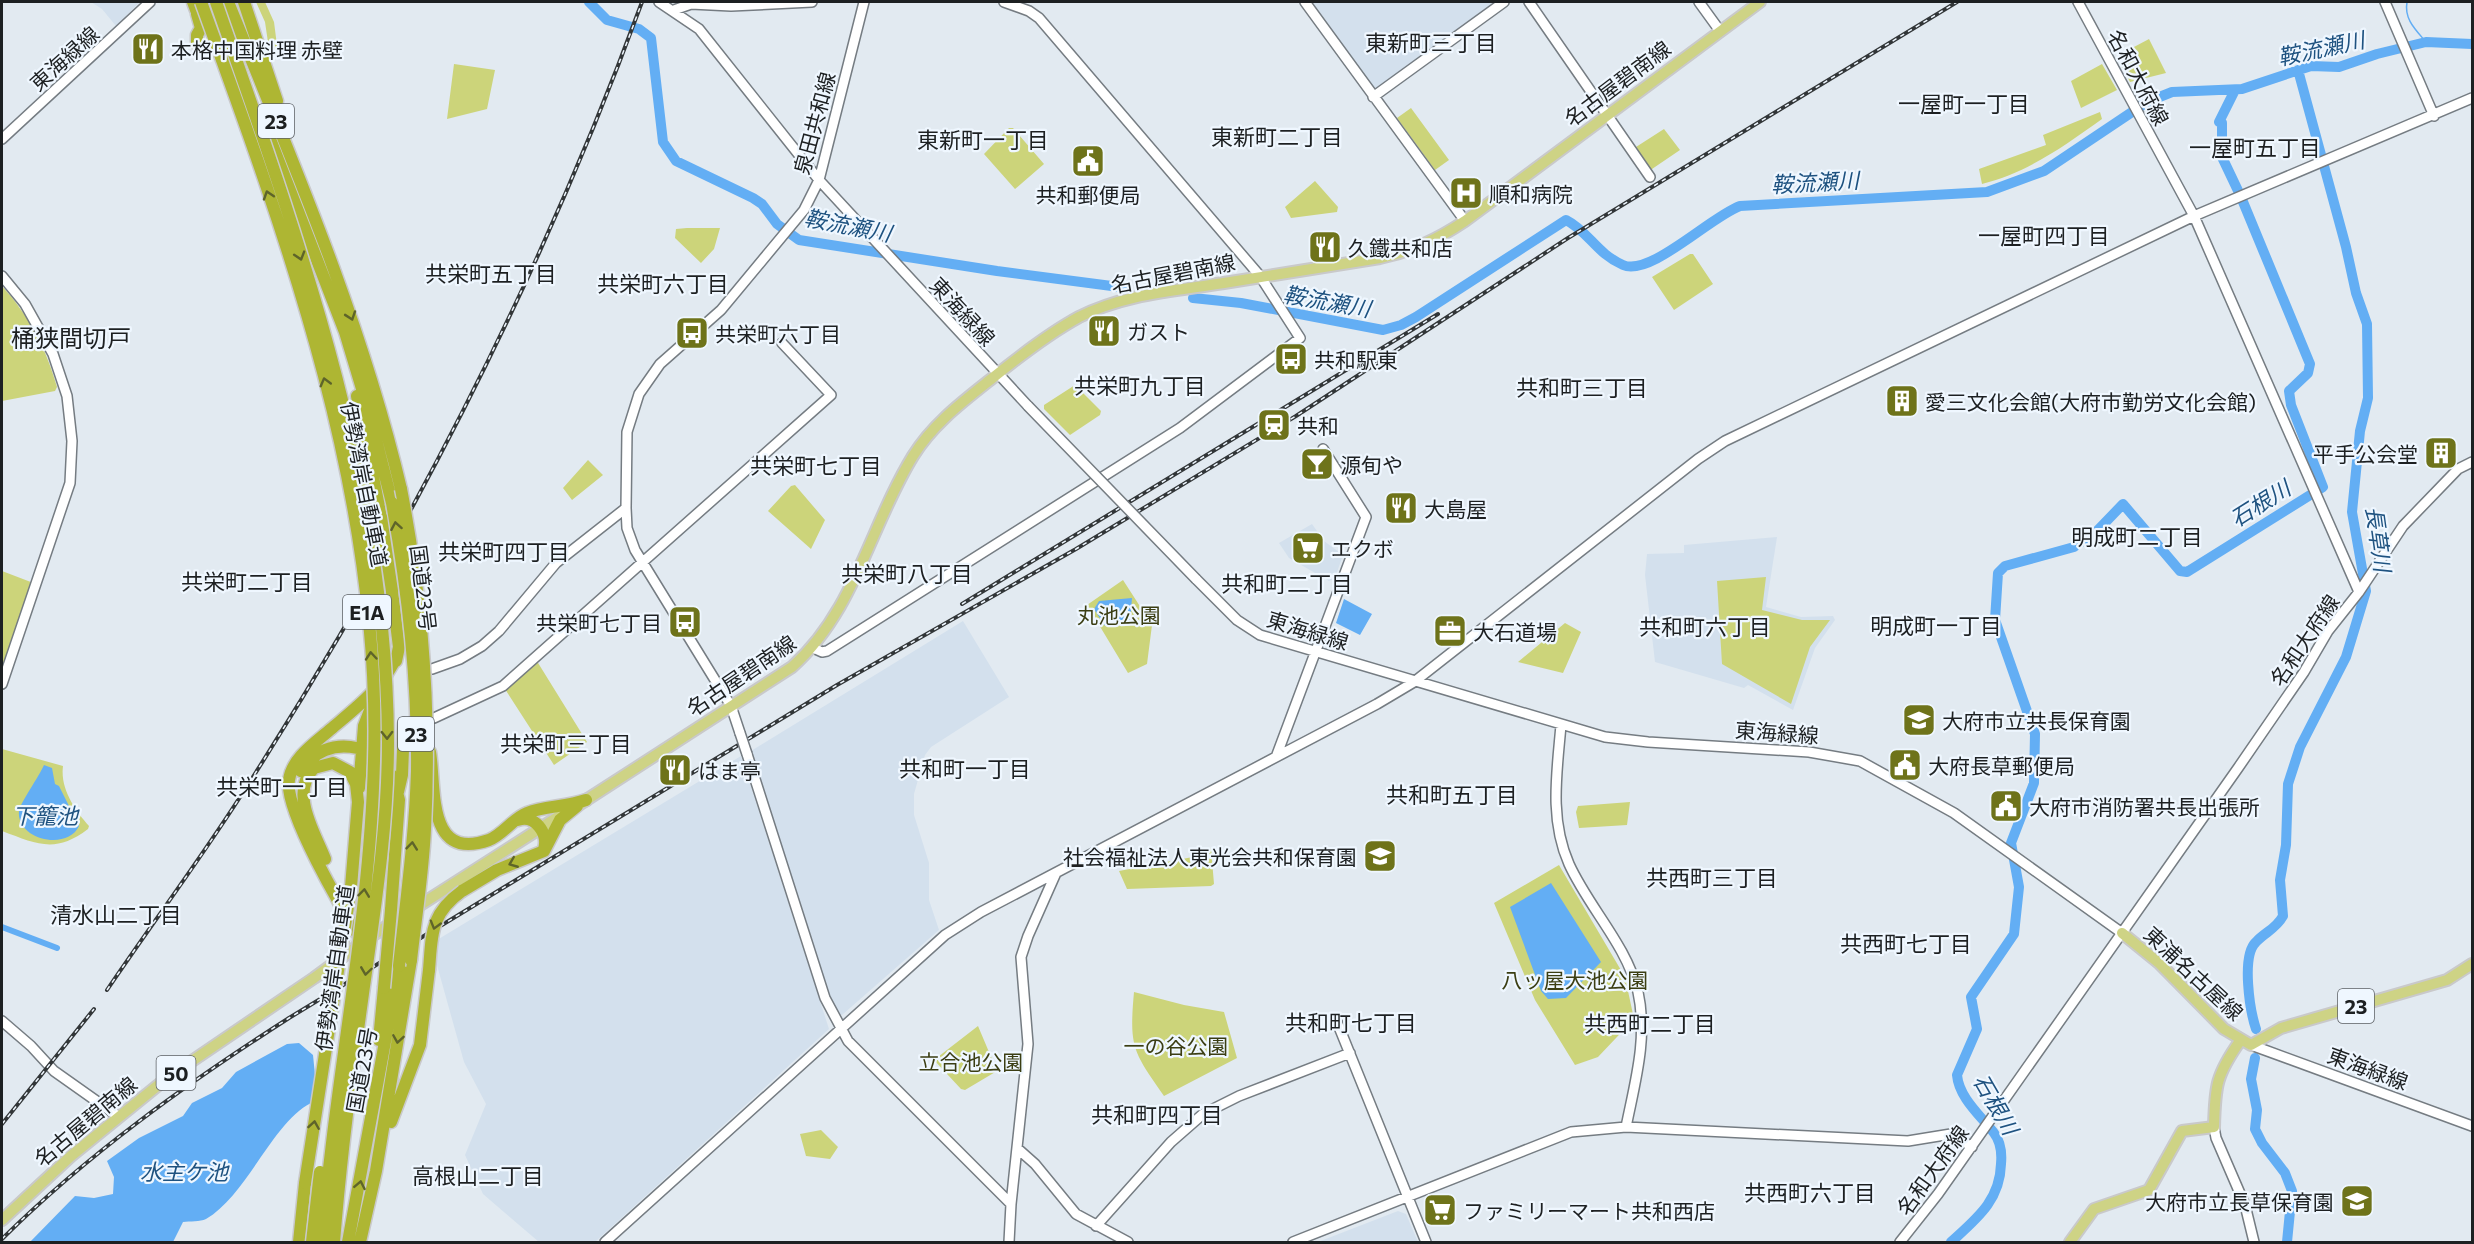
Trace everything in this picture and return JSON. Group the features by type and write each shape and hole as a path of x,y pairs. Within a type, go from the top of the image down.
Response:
{"highway":[{"name":"国道23号","path":"214,2 303,220 359,377 392,503 408,604 416,727 414,831 399,966 348,1242"},
{"name":"伊勢湾岸自動車道","path":"214,2 327,342 352,432 369,519 381,616 388,742 380,865 344,1137 334,1242"},
{"name":"国道23号","path":"228,2 324,241 362,345 401,489 419,601 430,723 425,831 411,960 376,1171 360,1242"},
{"path":"244,2 286,130 316,203 324,241"},
{"path":"197,4 240,67"},
{"path":"197,4 201,28 197,35 197,44"},
{"name":"伊勢湾岸自動車道","path":"197,4 261,174 316,347 336,425 355,515 368,616 374,716 372,806 361,921 337,1086 322,1242"},
{"path":"299,1242 308,1162 351,887 362,740 367,714 393,672 398,639 381,517 350,368 303,220"},
{"path":"365,940 331,890 299,821 290,798 288,781 300,757 365,700 389,672 397,655"},
{"path":"430,723 436,817 444,833 463,842 480,842 498,835 533,811 561,808 585,800"},
{"path":"372,1122 391,910 398,793 402,775 404,724"},
{"path":"357,748 340,746 319,753 304,766 297,779 296,793 300,811 365,940"},
{"path":"377,759 393,777 398,793"},
{"path":"332,878 304,802 304,787 309,773 326,763 345,767 356,784 358,802"},
{"path":"368,1242 376,1171 386,1148 394,1113 420,1045 436,918 445,904 462,891 497,870 544,851 560,820 585,800"},
{"path":"512,824 528,818 534,820 545,840 544,851"},
{"path":"312,1242 338,1041 361,921"},
{"path":"341,1242 343,1192 361,1009"},
{"path":"420,1045 428,1056"}],"main road":[{"name":"名古屋碧南線","path":"2,1220 71,1156 167,1078 315,978 365,940 792,667 813,648 848,596 863,557 918,448 943,418 997,374 1059,329 1095,310 1136,297 1409,251 1437,239 1465,221 1760,2"},
{"name":"東浦名古屋線","path":"2122,933 2159,963 2224,1029 2245,1043"},
{"name":"東浦名古屋線","path":"2214,1127 2216,1084 2222,1067 2245,1043 2281,1028 2447,980 2472,964"},
{"path":"2070,1242 2094,1209 2149,1190 2182,1131 2214,1127"}],"street":[{"name":"東海緑線","path":"2,139 150,2"},
{"name":"東海緑線","path":"659,2 699,29 819,180 879,247 997,374 1196,579 1250,631 1414,682 1605,737 1648,742 1809,752 1860,761 1954,813 2122,933"},
{"path":"674,10 691,4 731,6 812,2"},
{"name":"泉田共和線","path":"864,2 819,180 804,210 721,310 660,364 639,394 627,432 626,508 631,542 731,706 825,998 839,1028 876,1071 1011,1204"},
{"path":"813,648 822,652 827,651 1180,428 1300,338 1260,276 1039,18 1029,11 1004,2"},
{"path":"1305,2 1465,221"},
{"path":"1374,97 1504,2"},
{"path":"1529,2 1650,177"},
{"path":"1699,2 1720,31"},
{"name":"名和大府線","path":"1900,1242 1972,1147 2304,672 2328,631 2360,590 2194,216 2078,2"},
{"path":"2385,2 2434,116"},
{"path":"605,1242 839,1028 945,935 981,912 1414,682 1698,459 1725,441 2194,216 2472,98"},
{"path":"2,276 25,304 53,354 67,396 72,441 70,483 2,684"},
{"path":"430,723 503,686 831,395 782,343"},
{"path":"1276,757 1366,517 1323,449"},
{"path":"2360,590 2403,526 2430,495 2458,469 2472,462"},
{"path":"432,669 460,659 482,646 499,631 556,563 626,508"},
{"path":"1561,724 1555,790 1559,833 1569,864 1624,955 1637,990 1641,1014 1641,1053 1626,1127"},
{"path":"1009,1242 1028,1044 1022,957 1028,936 1056,873"},
{"path":"2,1021 31,1046 54,1071 118,1117"},
{"path":"1338,1022 1426,1242"},
{"name":"東海緑線","path":"2245,1043 2472,1126"},
{"path":"1096,1226 1171,1142 1203,1114 1239,1096 1350,1053"},
{"path":"1293,1242 1571,1132 1626,1127 1908,1141 1951,1134 1972,1147"},
{"path":"2214,1127 2216,1138 2245,1205 2254,1242"},
{"path":"1017,1148 1042,1172 1076,1214 1128,1242"}],"shaded area":[{"path":"91,2 140,2 116,26 102,9"},
{"path":"1312,2 1495,2 1375,89"},
{"name":"エクボ","path":"1312,524 1324,541 1343,555 1335,578 1329,581 1289,558 1279,543"},
{"path":"1777,537 1766,607 1801,617 1833,616 1835,620 1815,648 1793,710 1748,685 1744,688 1655,662 1645,575 1647,554 1684,553 1684,545"},
{"path":"963,621 1009,697 931,747 925,755 914,794 914,815 929,863 929,900 939,930 842,1015 838,1015 826,989 751,751"},
{"path":"741,756 829,1029 595,1242 539,1242 483,1194 465,1155 486,1104 464,1062 435,958 437,940"},
{"path":"1398,1211 1406,1214 1418,1242 1318,1242"}],"green space":[{"path":"256,2 265,2 274,22 278,53 269,49 265,22"},
{"path":"2149,39 2166,73 2130,82 2117,56"},
{"path":"454,64 495,70 487,109 447,119"},
{"path":"2102,64 2117,90 2081,108 2071,81"},
{"path":"1411,108 1449,160 1435,170 1397,118"},
{"path":"2100,112 2102,119 2045,157 2015,173 1982,184 1979,169 2046,145 2043,135"},
{"path":"1009,128 1013,128 1044,164 1015,189 984,154"},
{"path":"1664,129 1680,150 1649,169 1636,147"},
{"path":"1315,181 1338,207 1337,212 1291,218 1285,207"},
{"path":"720,228 714,249 701,263 675,238 676,229"},
{"path":"1693,254 1713,284 1674,310 1652,277"},
{"path":"2,286 36,333 53,373 57,387 55,391 2,401"},
{"path":"1075,385 1101,411 1100,415 1070,435 1044,409 1044,405"},
{"path":"588,460 603,475 572,500 563,488"},
{"path":"795,485 825,520 811,549 768,511 791,486"},
{"path":"2,571 36,584 2,684"},
{"path":"1766,577 1762,610 1802,620 1830,620 1810,647 1791,704 1722,664 1717,581"},
{"name":"丸池公園","path":"1123,580 1152,625 1147,664 1128,673 1087,605"},
{"path":"1565,623 1581,632 1563,673 1518,662"},
{"path":"535,658 587,742 554,765 503,686"},
{"path":"2,749 63,766 66,791 89,826 88,829 66,842 56,844 36,843 2,831"},
{"path":"1630,802 1627,825 1579,828 1576,812 1578,806"},
{"path":"1211,848 1214,884 1211,886 1127,889 1119,871 1198,856"},
{"name":"八ッ屋大池公園","path":"1559,865 1625,977 1634,1019 1598,1057 1575,1065 1535,1000 1494,903"},
{"name":"一の谷公園","path":"1134,992 1184,1005 1224,1012 1237,1058 1164,1096 1140,1058 1133,1038"},
{"name":"立合池公園","path":"978,1026 997,1071 965,1090 961,1089 934,1060"},
{"path":"821,1130 838,1147 830,1159 806,1156 800,1134"}],"water":[{"path":"1132,598 1130,622 1105,626 1094,609 1099,601"},
{"path":"1344,599 1372,614 1360,635 1336,623"},
{"name":"下籠池","path":"44,765 52,768 55,784 59,786 79,826 73,834 65,838 44,839 26,829 20,821 20,808"},
{"path":"1551,883 1601,962 1566,998 1548,999 1541,991 1510,907"},
{"name":"水主ケ池","path":"299,1043 313,1055 316,1085 311,1103 284,1126 221,1208 206,1219 183,1222 173,1242 30,1242 75,1196 94,1198 113,1194 114,1177 107,1161 139,1138 183,1116 192,1103 222,1088 236,1072 287,1044"}],"waterway":[{"name":"鞍流瀬川","path":"589,2 607,20 639,29 651,38 663,142 676,161 753,198 762,204 777,224 799,240 997,271 1127,288"},
{"path":"2407,2 2409,19 2426,42"},
{"name":"鞍流瀬川","path":"1193,298 1241,303 1383,330 1401,325 1416,317 1566,220 1581,230 1606,255 1623,265 1635,266 1664,255 1727,212 1740,206 1987,192 2044,171 2147,102 2172,92 2242,89 2311,66 2339,67 2377,54 2426,42 2472,44"},
{"name":"長草川","path":"2256,1029 2249,997 2249,959 2251,949 2256,942 2283,916 2280,880 2286,845 2288,784 2300,747 2346,657 2366,591 2352,512 2360,431 2368,398 2367,324 2356,293 2346,247 2298,70"},
{"name":"石根川","path":"1951,1242 1985,1208 2000,1177 2001,1156 1998,1140 1966,1099 1957,1075 1977,1029 1971,997 2014,934 2019,887 2011,843 2034,783 2035,734 1995,620 1998,573 2005,566 2074,547 2097,531 2123,504 2180,571 2187,572 2323,487 2291,405 2289,391 2308,373 2310,364 2241,197 2222,157 2222,123 2219,122 2235,90"},
{"path":"2,927 57,948"},
{"name":"長草川","path":"2255,1058 2251,1079 2257,1110 2255,1129 2262,1143 2285,1173 2292,1191 2287,1242"}],"railway":[{"path":"107,990 242,794 301,700 412,508 513,309 602,105 642,2"},
{"path":"2,1239 69,1177 140,1121 213,1068 289,1018 837,685 1076,549 1296,416 1568,238 1957,2"},
{"path":"962,604 1438,314"},
{"path":"2,1124 94,1009"}],"place":[{"name":"本格中国料理 赤壁","path":"148,49"},
{"name":"共和郵便局","path":"1088,161"},
{"name":"順和病院","path":"1466,193"},
{"name":"久鐵共和店","path":"1325,247"},
{"name":"ガスト","path":"1104,331"},
{"name":"共栄町六丁目","path":"692,333"},
{"name":"共和駅東","path":"1291,359"},
{"name":"愛三文化会館(大府市勤労文化会館)","path":"1902,401"},
{"name":"共和","path":"1274,425"},
{"name":"平手公会堂","path":"2441,453"},
{"name":"源旬や","path":"1317,464"},
{"name":"大島屋","path":"1401,508"},
{"name":"エクボ","path":"1308,548"},
{"name":"共栄町七丁目","path":"685,622"},
{"name":"大石道場","path":"1450,631"},
{"name":"大府市立共長保育園","path":"1919,720"},
{"name":"大府長草郵便局","path":"1905,765"},
{"name":"はま亭","path":"675,770"},
{"name":"大府市消防署共長出張所","path":"2006,806"},
{"name":"社会福祉法人東光会共和保育園","path":"1380,856"},
{"name":"大府市立長草保育園","path":"2357,1201"},
{"name":"ファミリーマート共和西店","path":"1440,1210"}],"district":[{"name":"東新町三丁目","path":"1431,42"},
{"name":"一屋町一丁目","path":"1964,103"},
{"name":"東新町二丁目","path":"1277,136"},
{"name":"東新町一丁目","path":"983,139"},
{"name":"一屋町五丁目","path":"2255,147"},
{"name":"一屋町四丁目","path":"2044,235"},
{"name":"共栄町五丁目","path":"491,273"},
{"name":"共栄町六丁目","path":"663,283"},
{"name":"桶狭間切戸","path":"71,337"},
{"name":"共栄町九丁目","path":"1140,385"},
{"name":"共和町三丁目","path":"1582,387"},
{"name":"共栄町七丁目","path":"816,465"},
{"name":"明成町二丁目","path":"2137,536"},
{"name":"共栄町四丁目","path":"504,551"},
{"name":"共栄町八丁目","path":"907,573"},
{"name":"共栄町二丁目","path":"247,581"},
{"name":"共和町二丁目","path":"1287,583"},
{"name":"明成町一丁目","path":"1936,625"},
{"name":"共和町六丁目","path":"1705,626"},
{"name":"共栄町三丁目","path":"566,743"},
{"name":"共和町一丁目","path":"965,768"},
{"name":"共栄町一丁目","path":"282,786"},
{"name":"共和町五丁目","path":"1452,794"},
{"name":"共西町三丁目","path":"1712,877"},
{"name":"清水山二丁目","path":"116,914"},
{"name":"共西町七丁目","path":"1906,943"},
{"name":"共和町七丁目","path":"1351,1022"},
{"name":"共西町二丁目","path":"1650,1023"},
{"name":"共和町四丁目","path":"1157,1114"},
{"name":"高根山二丁目","path":"478,1175"},
{"name":"共西町六丁目","path":"1810,1192"}]}
